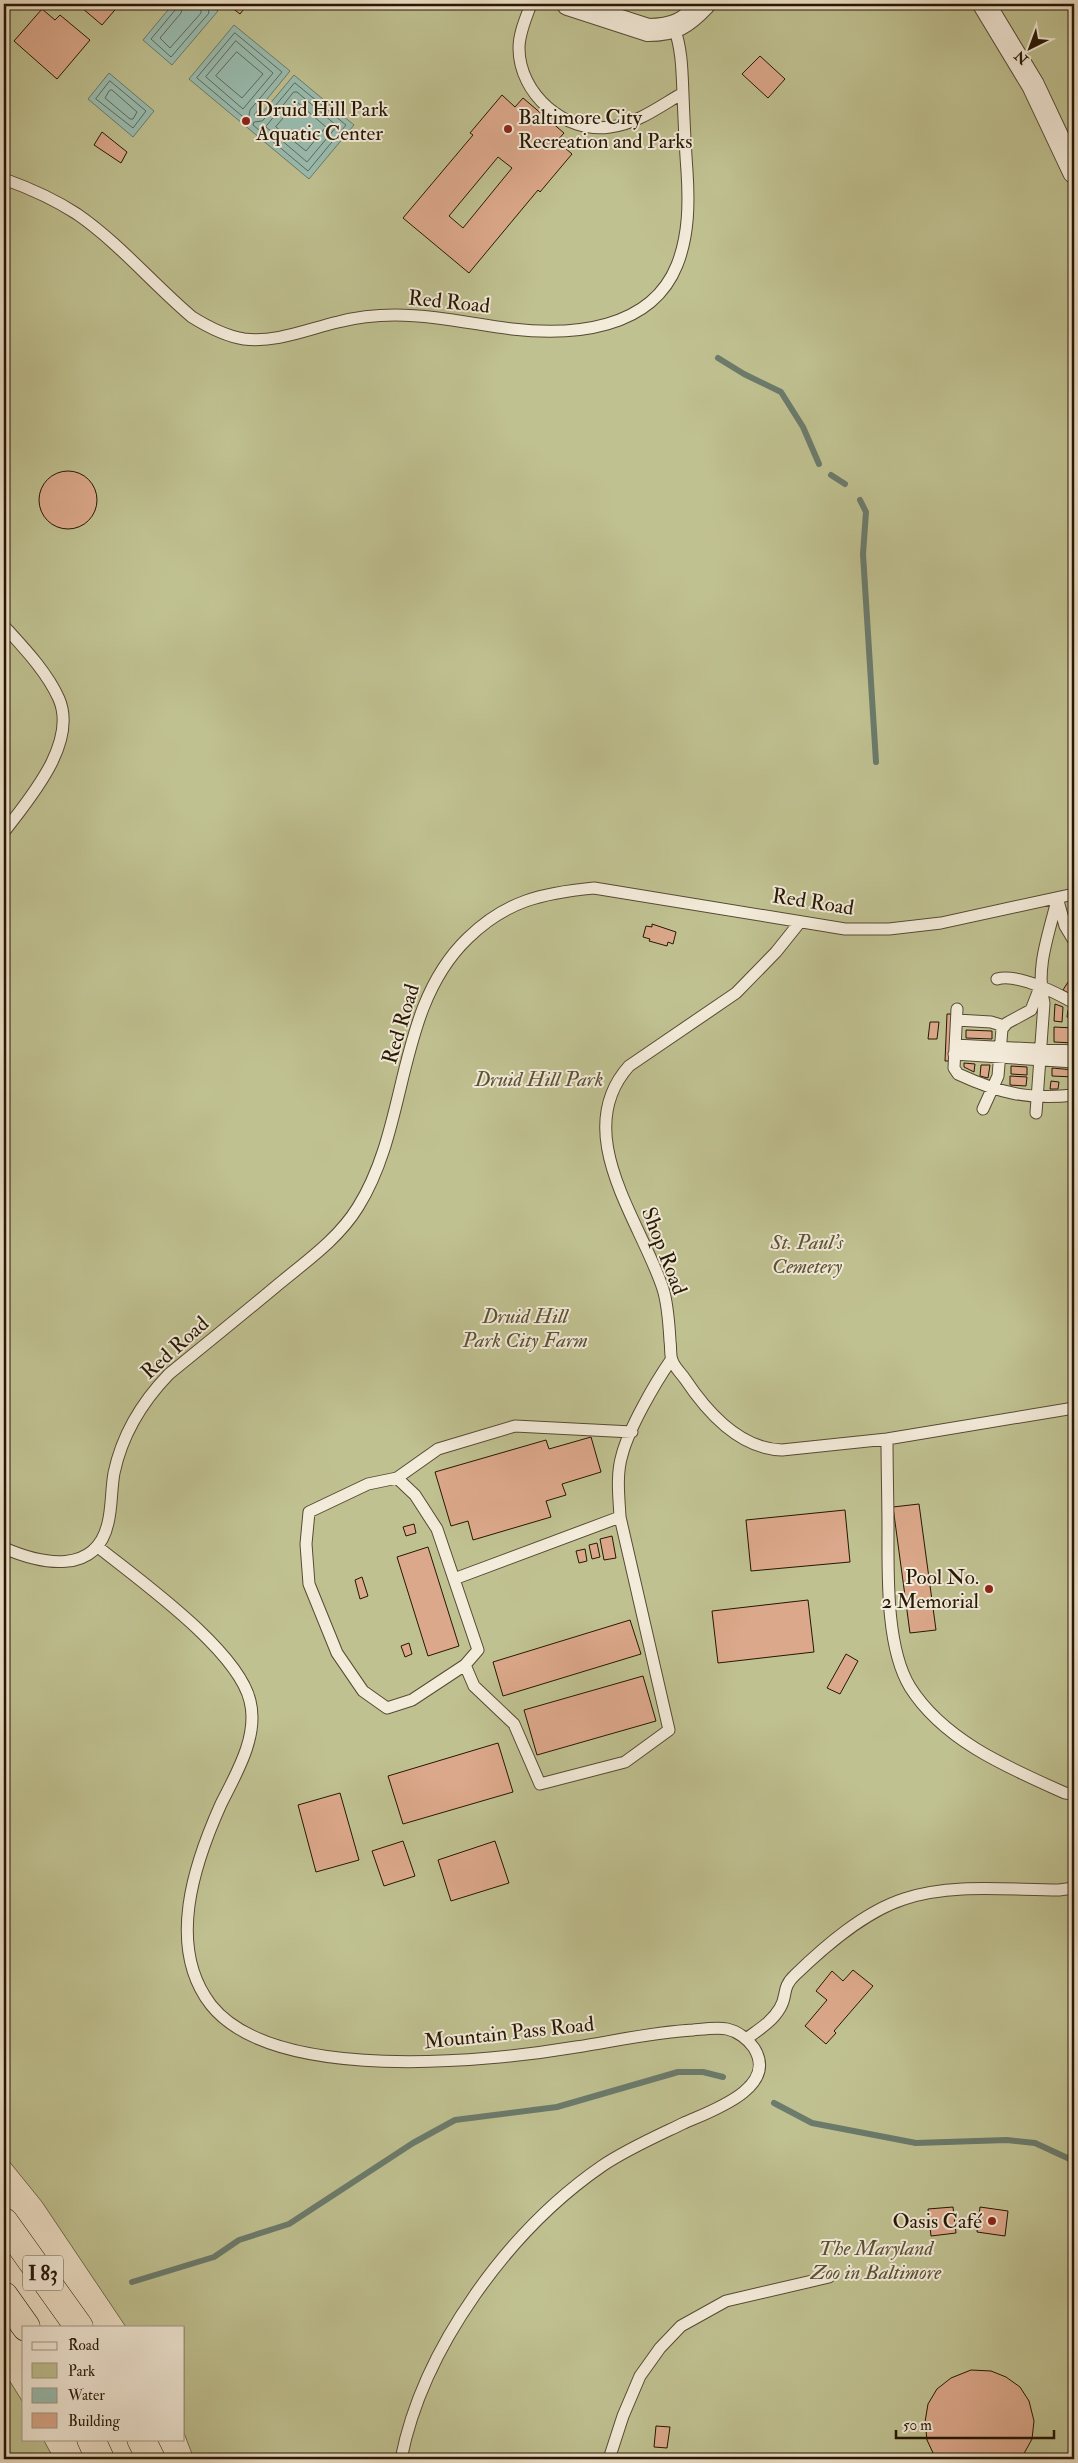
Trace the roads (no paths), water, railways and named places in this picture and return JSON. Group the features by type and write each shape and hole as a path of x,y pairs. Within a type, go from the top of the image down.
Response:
{"highway":[{"name":"I 83","path":"4,2222 78,2326"},
{"name":"I 83","path":"4,2296 25,2326"},
{"path":"91,2440 100,2459"},
{"path":"142,2440 151,2459"}],"street":[{"path":"568,4 648,30 674,27 684,23 704,4"},
{"path":"984,4 1033,85 1074,172"}],"lane":[{"path":"531,4 520,37 521,62 531,88 539,99 558,116 584,127 616,126 640,117 682,93"},
{"name":"Red Road","path":"4,179 29,188 77,215 99,231 192,317 226,334 244,339 285,336 339,321 368,316 396,315 424,316 521,330 573,331 598,328 620,320 639,310 654,298 667,283 677,266 685,238 688,198 681,46 674,27"},
{"path":"4,626 26,649 47,678 60,701 62,721 60,742 51,764 39,786 4,832"},
{"name":"Red Road","path":"98,1547 108,1524 114,1472 139,1410 151,1393 169,1374 316,1253 342,1229 358,1208 381,1161 392,1129 415,1031 426,998 438,974 452,953 476,930 502,911 527,899 557,892 594,888 757,913 800,922 845,928 889,929 941,923 1057,900 1074,894"},
{"path":"1057,900 1065,926 1074,941"},
{"path":"983,1109 994,1089 998,1076 1002,1030 1004,1026 1031,1010 1040,987 1042,960 1057,900"},
{"name":"Shop Road","path":"800,922 776,952 736,994 629,1066 619,1077 611,1092 605,1134 608,1153 625,1201 663,1289 672,1360 710,1412 747,1442 765,1450 782,1450 887,1439 1074,1408"},
{"path":"997,979 1006,978 1040,987 1074,1003"},
{"path":"1036,1113 1044,1003 1040,987"},
{"path":"1004,1026 957,1014 954,1068 958,1074 1004,1093 1036,1097 1074,1095"},
{"path":"955,1050 1040,1054 1074,1051"},
{"path":"1040,1054 1074,1062"},
{"path":"464,1665 474,1686 514,1724 540,1784 625,1762 669,1730 620,1517 618,1486 622,1455 652,1390 672,1360"},
{"path":"397,1478 415,1496 437,1529 478,1650 464,1665 412,1700 387,1708 363,1691 337,1653 309,1584 306,1544 309,1512 368,1484 397,1478 438,1449 514,1426 632,1432"},
{"path":"887,1439 887,1570 893,1632 901,1664 910,1686 929,1711 960,1738 989,1757 1065,1793 1074,1794"},
{"path":"454,1579 620,1517"},
{"path":"4,1548 38,1561 67,1562 85,1556 98,1547"},
{"name":"Mountain Pass Road","path":"98,1547 217,1646 238,1673 251,1701 251,1724 243,1760 198,1859 190,1900 187,1945 194,1975 212,2005 233,2025 271,2044 315,2056 390,2061 475,2059 570,2048 670,2031 728,2029 746,2039"},
{"path":"402,2459 407,2431 424,2384 470,2303 498,2264 532,2224 567,2192 605,2164 732,2101 753,2084 759,2070 756,2051 746,2039 767,2024 780,2008 786,1983 839,1934 903,1899 949,1890 1060,1890 1074,1888"},
{"path":"609,2459 623,2416 640,2376 660,2348 681,2326 726,2301 829,2277"}],"water":[{"path":"173,4 209,4 218,11 172,65 143,40"},
{"path":"234,25 290,71 254,115 258,118 294,75 354,125 309,179 189,79"},
{"path":"109,73 154,111 133,137 88,99"}],"waterway":[{"path":"718,358 744,374 781,392 803,427 819,464"},
{"path":"831,475 845,484"},
{"path":"860,500 866,512 863,554 876,762"},
{"path":"132,2282 214,2257 239,2240 289,2224 413,2143 455,2120 557,2107 678,2072 703,2072 723,2077"},
{"path":"774,2103 812,2123 916,2143 1007,2140 1035,2143 1074,2161"}],"place":[{"name":"Druid Hill Park Aquatic Center","path":"246,121"},
{"name":"Baltimore City Recreation and Parks","path":"508,129"},
{"name":"Pool No. 2 Memorial","path":"989,1589"},
{"name":"Oasis Café","path":"992,2221"}],"park label":[{"name":"Druid Hill Park","path":"539,1079"},
{"name":"St. Paul's Cemetery","path":"807,1254"},
{"name":"Druid Hill Park City Farm","path":"525,1328"},
{"name":"The Maryland Zoo in Baltimore","path":"876,2260"}]}
